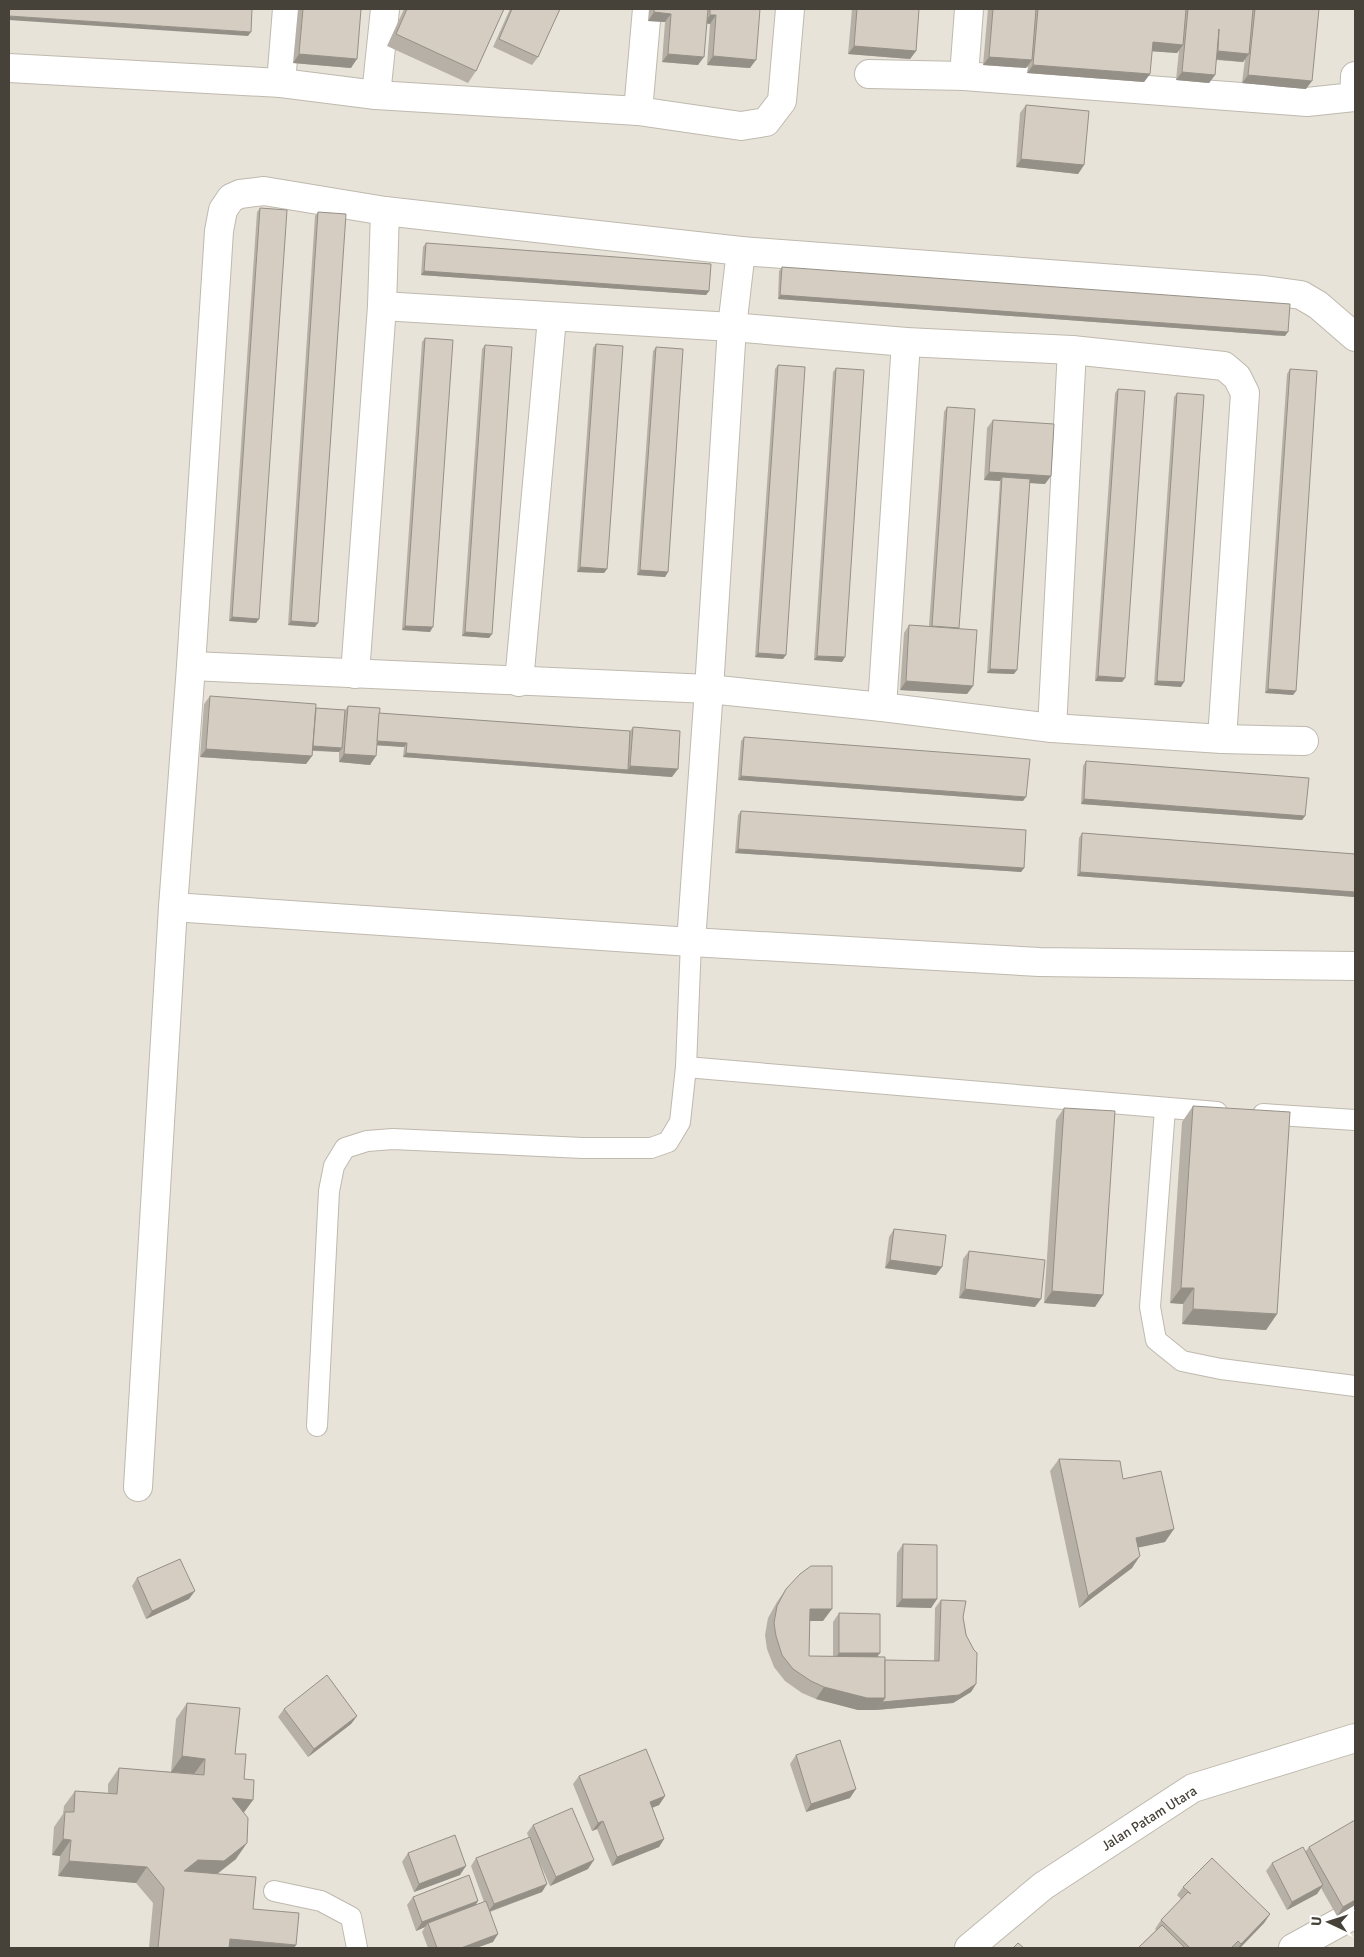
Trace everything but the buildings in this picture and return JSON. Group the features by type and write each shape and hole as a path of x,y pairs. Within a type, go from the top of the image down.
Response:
{"street":[{"path":"280,83 287,9"},
{"path":"376,95 385,9"},
{"path":"638,110 647,9"},
{"path":"9,68 280,83 376,95 638,110 741,126 766,122 782,102 790,9"},
{"path":"964,76 970,9"},
{"path":"869,74 964,76 1307,102 1355,90"},
{"path":"138,1487 173,907 191,666 219,231 223,210 231,198 240,194 264,190 385,211 740,251 1264,290 1301,295 1318,306 1355,337"},
{"path":"355,674 382,306 385,211"},
{"path":"691,942 732,327 740,251"},
{"path":"382,306 552,318 732,327 906,342 1072,350 1224,366 1237,377 1244,393 1222,739"},
{"path":"519,682 552,318"},
{"path":"882,708 906,342"},
{"path":"1052,728 1072,350"},
{"path":"191,666 709,689 1052,728 1222,739 1304,741"},
{"path":"173,907 691,942 1039,962 1355,966"},
{"name":"Jalan Patam Utara","path":"969,1948 1043,1886 1193,1788 1355,1738"},
{"path":"1293,1948 1355,1914"}],"lane":[{"path":"317,1426 329,1191 334,1166 345,1148 367,1141 393,1139 583,1148 651,1148 668,1142 680,1122 686,1067 691,942"},
{"path":"686,1067 1166,1108 1355,1120"},
{"path":"1166,1108 1150,1307 1156,1340 1182,1361 1221,1369 1355,1386"},
{"path":"274,1891 320,1901 351,1917 357,1948"}],"shaded area":[{"path":"9,9 1355,9 1355,1948 9,1948"}]}
